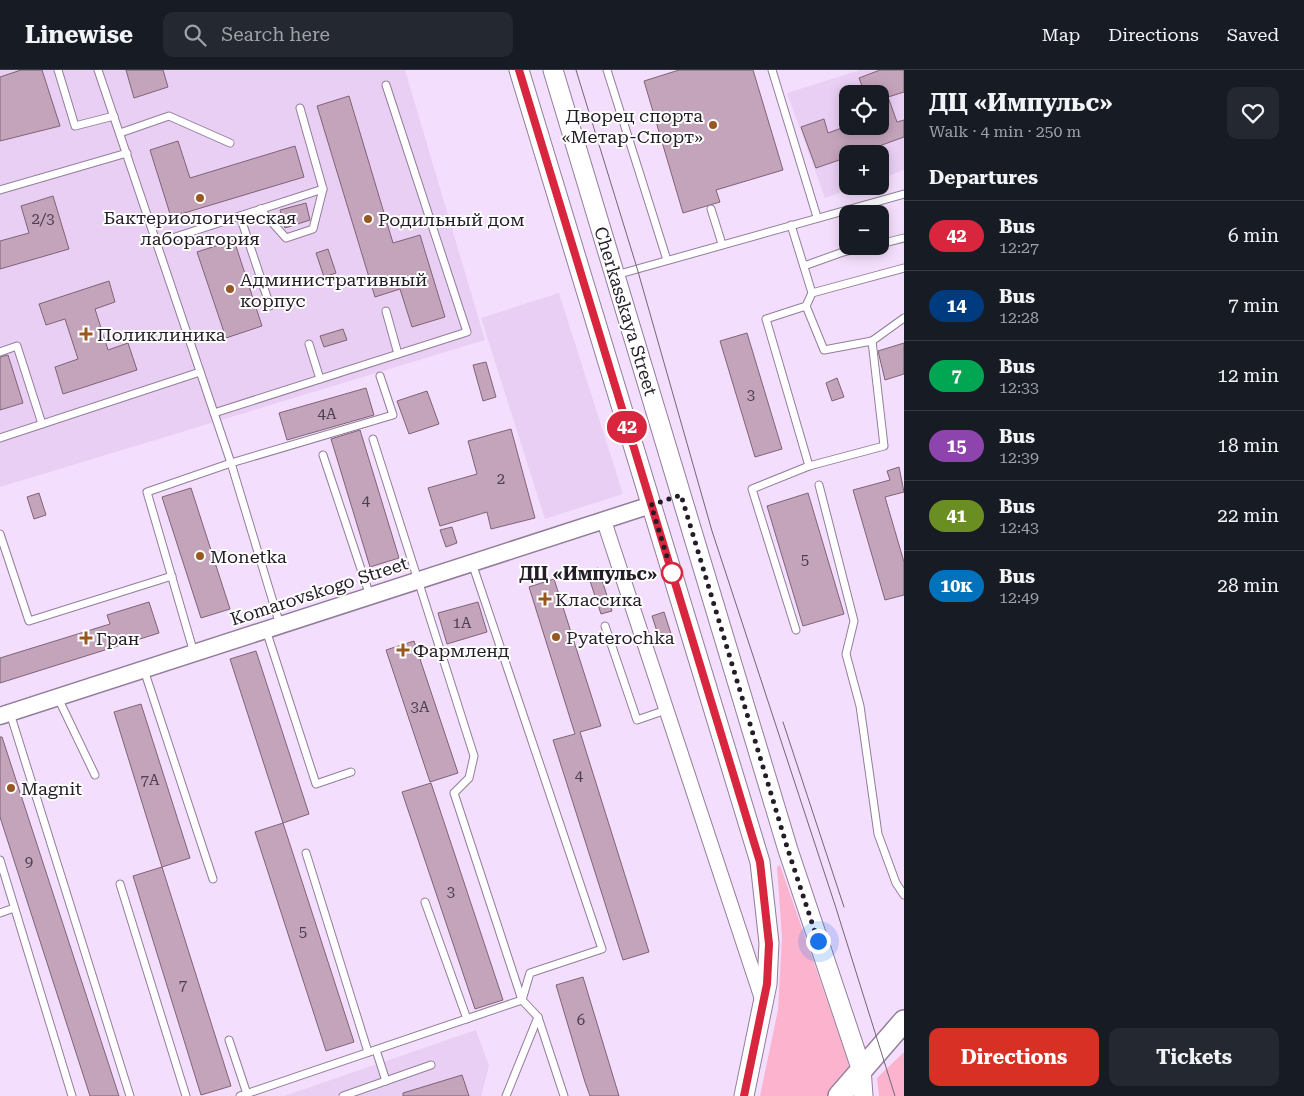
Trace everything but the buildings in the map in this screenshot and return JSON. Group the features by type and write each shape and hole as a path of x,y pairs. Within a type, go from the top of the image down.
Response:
{"main road":[{"name":"Cherkasskaya Street","path":"519,70 760,862 769,944 764,1005 744,1096"},
{"name":"Cherkasskaya Street","path":"553,70 788,850 861,1068 863,1096"},
{"path":"651,505 681,495"},
{"path":"839,1096 861,1068 904,1021"}],"street":[{"name":"Komarovskogo Street","path":"5,714 651,505"},
{"path":"604,521 764,1005"}],"lane":[{"path":"58,70 75,126 114,116"},
{"path":"98,70 231,462 273,628 316,784 351,772"},
{"path":"607,70 667,260"},
{"path":"772,70 817,217"},
{"path":"214,413 467,332 386,85"},
{"path":"260,209 286,238 313,229 323,189 300,108"},
{"path":"120,133 169,116 230,143"},
{"path":"0,190 127,154"},
{"path":"157,243 323,189"},
{"path":"615,275 904,194"},
{"path":"711,209 722,244"},
{"path":"240,216 270,306"},
{"path":"791,225 812,294 806,306 766,319 809,466"},
{"path":"889,242 904,238"},
{"path":"804,266 839,253"},
{"path":"812,294 904,268"},
{"path":"806,306 824,350 872,341 904,318"},
{"path":"386,311 398,354"},
{"path":"796,630 752,489 809,466 884,446 872,341"},
{"path":"309,344 320,379"},
{"path":"0,352 17,346 42,424"},
{"path":"0,438 200,372"},
{"path":"194,653 147,492 231,462 393,416 380,376"},
{"path":"373,438 474,756 469,778 454,793 522,1000 538,1017 564,1096"},
{"path":"324,455 370,596"},
{"path":"819,485 854,621 846,654 860,706 878,834 896,883 904,895"},
{"path":"0,534 29,621 172,576"},
{"path":"472,563 602,949 530,973 522,1000"},
{"path":"605,626 638,720 666,710"},
{"path":"144,670 213,879"},
{"path":"58,698 95,775"},
{"path":"5,714 130,1096"},
{"path":"306,853 368,1052"},
{"path":"0,860 72,1096"},
{"path":"120,884 186,1096"},
{"path":"424,902 468,1019"},
{"path":"0,913 14,908"},
{"path":"229,1040 243,1095 522,1000"},
{"path":"506,1096 538,1017"},
{"path":"376,1050 386,1081"},
{"path":"343,1096 431,1065"}],"shaded area":[{"path":"0,70 405,70 485,340 0,487"},
{"path":"860,70 904,70 904,170 889,176 889,145 839,145 839,193 825,198 787,93"},
{"path":"559,293 623,494 545,519 481,318"},
{"path":"780,865 851,1069 827,1096 760,1096 778,1010 782,938 777,867"},
{"path":"476,1030 489,1066 481,1096 284,1096"},
{"path":"904,1052 904,1096 879,1096 877,1078"}],"tram line":[{"path":"576,70 637,268 712,531 835,905 895,1096"},
{"path":"783,722 844,907"}],"bus line":[{"name":"42","path":"519,70 760,862 769,944 767,984 761,1024 744,1096"}],"place":[{"name":"Дворец спорта «Метар-Спорт»","path":"713,125"},
{"name":"Бактериологическая лаборатория","path":"200,198"},
{"name":"Родильный дом","path":"368,219"},
{"name":"Административный корпус","path":"230,289"},
{"name":"Поликлиника","path":"86,334"},
{"name":"Monetka","path":"200,556"},
{"name":"ДЦ «Импульс»","path":"672,573"},
{"name":"Классика","path":"545,599"},
{"name":"Pyaterochka","path":"556,637"},
{"name":"Гран","path":"86,638"},
{"name":"Фармленд","path":"403,650"},
{"name":"Magnit","path":"11,788"}],"route":[{"path":"672,573 651,505 681,495 788,850 818,941"}]}
